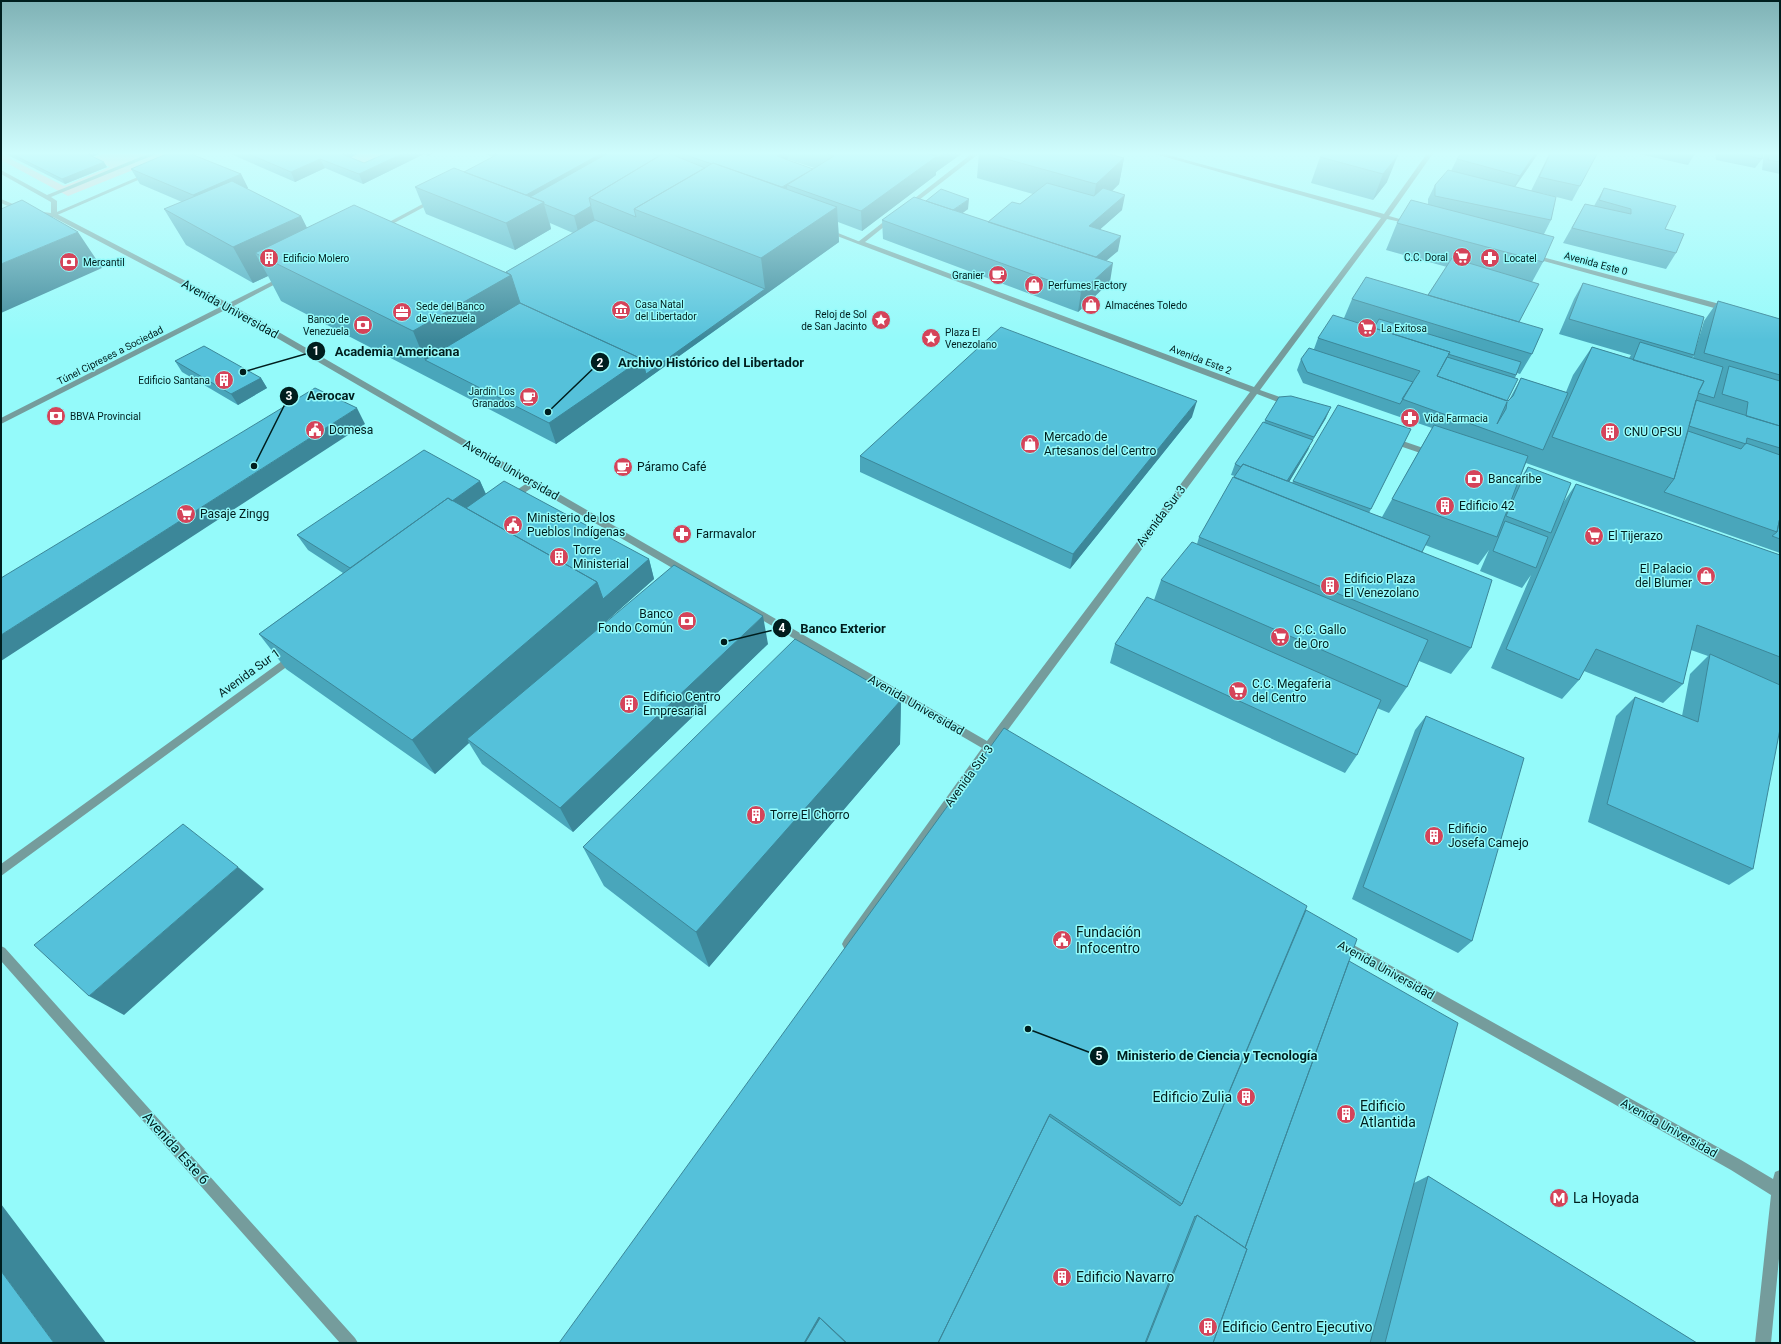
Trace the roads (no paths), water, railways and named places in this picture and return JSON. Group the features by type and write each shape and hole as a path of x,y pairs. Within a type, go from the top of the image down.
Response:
{"street":[{"path":"42,220 54,215"},
{"name":"Avenida Universidad","path":"54,215 228,306 1010,759"},
{"path":"374,231 407,215"},
{"path":"860,243 896,215"},
{"path":"1377,215 1416,225"},
{"name":"Avenida Sur 3","path":"840,954 989,747 1385,217"},
{"name":"Avenida Este 2","path":"816,227 1299,407"},
{"name":"Avenida Este 0","path":"1522,254 1734,310"},
{"name":"Túnel Cipreses a Sociedad","path":"1,421 290,274"},
{"path":"1382,436 1442,458"},
{"path":"501,506 533,482"},
{"name":"Avenida Sur 1","path":"1,871 302,651"},
{"name":"Avenida Universidad","path":"1331,939 1736,1165 1780,1187"},
{"name":"Avenida Este 6","path":"1,952 350,1343"},
{"path":"1763,1342 1780,1187"}],"place":[{"name":"C.C. Doral","path":"1462,257"},
{"name":"Edificio Molero","path":"269,258"},
{"name":"Locatel","path":"1490,258"},
{"name":"Mercantil","path":"69,262"},
{"name":"Granier","path":"998,275"},
{"name":"Perfumes Factory","path":"1034,285"},
{"name":"Almacénes Toledo","path":"1091,305"},
{"name":"Casa Natal del Libertador","path":"621,310"},
{"name":"Sede del Banco de Venezuela","path":"402,312"},
{"name":"Reloj de Sol de San Jacinto","path":"881,320"},
{"name":"Banco de Venezuela","path":"363,325"},
{"name":"La Exitosa","path":"1367,328"},
{"name":"Plaza El Venezolano","path":"931,338"},
{"name":"Academia Americana","path":"243,372"},
{"name":"Edificio Santana","path":"224,380"},
{"name":"Jardín Los Granados","path":"529,397"},
{"name":"Archivo Histórico del Libertador","path":"548,412"},
{"name":"BBVA Provincial","path":"56,416"},
{"name":"Vida Farmacia","path":"1410,418"},
{"name":"Domesa","path":"315,430"},
{"name":"CNU OPSU","path":"1610,432"},
{"name":"Mercado de Artesanos del Centro","path":"1030,444"},
{"name":"Aerocav","path":"254,466"},
{"name":"Páramo Café","path":"623,467"},
{"name":"Bancaribe","path":"1474,479"},
{"name":"Edificio 42","path":"1445,506"},
{"name":"Pasaje Zingg","path":"186,514"},
{"name":"Ministerio de los Pueblos Indígenas","path":"513,525"},
{"name":"Farmavalor","path":"682,534"},
{"name":"El Tijerazo","path":"1594,536"},
{"name":"Torre Ministerial","path":"559,557"},
{"name":"El Palacio del Blumer","path":"1706,576"},
{"name":"Edificio Plaza El Venezolano","path":"1330,586"},
{"name":"Banco Fondo Común","path":"687,621"},
{"name":"C.C. Gallo de Oro","path":"1280,637"},
{"name":"Banco Exterior","path":"724,642"},
{"name":"C.C. Megaferia del Centro","path":"1238,691"},
{"name":"Edificio Centro Empresarial","path":"629,704"},
{"name":"Torre El Chorro","path":"756,815"},
{"name":"Edificio Josefa Camejo","path":"1434,836"},
{"name":"Fundación Infocentro","path":"1062,940"},
{"name":"Ministerio de Ciencia y Tecnología","path":"1028,1029"},
{"name":"Edificio Zulia","path":"1246,1097"},
{"name":"Edificio Atlantida","path":"1346,1114"},
{"name":"La Hoyada","path":"1559,1198"},
{"name":"Edificio Navarro","path":"1062,1277"},
{"name":"Edificio Centro Ejecutivo","path":"1208,1327"}]}
